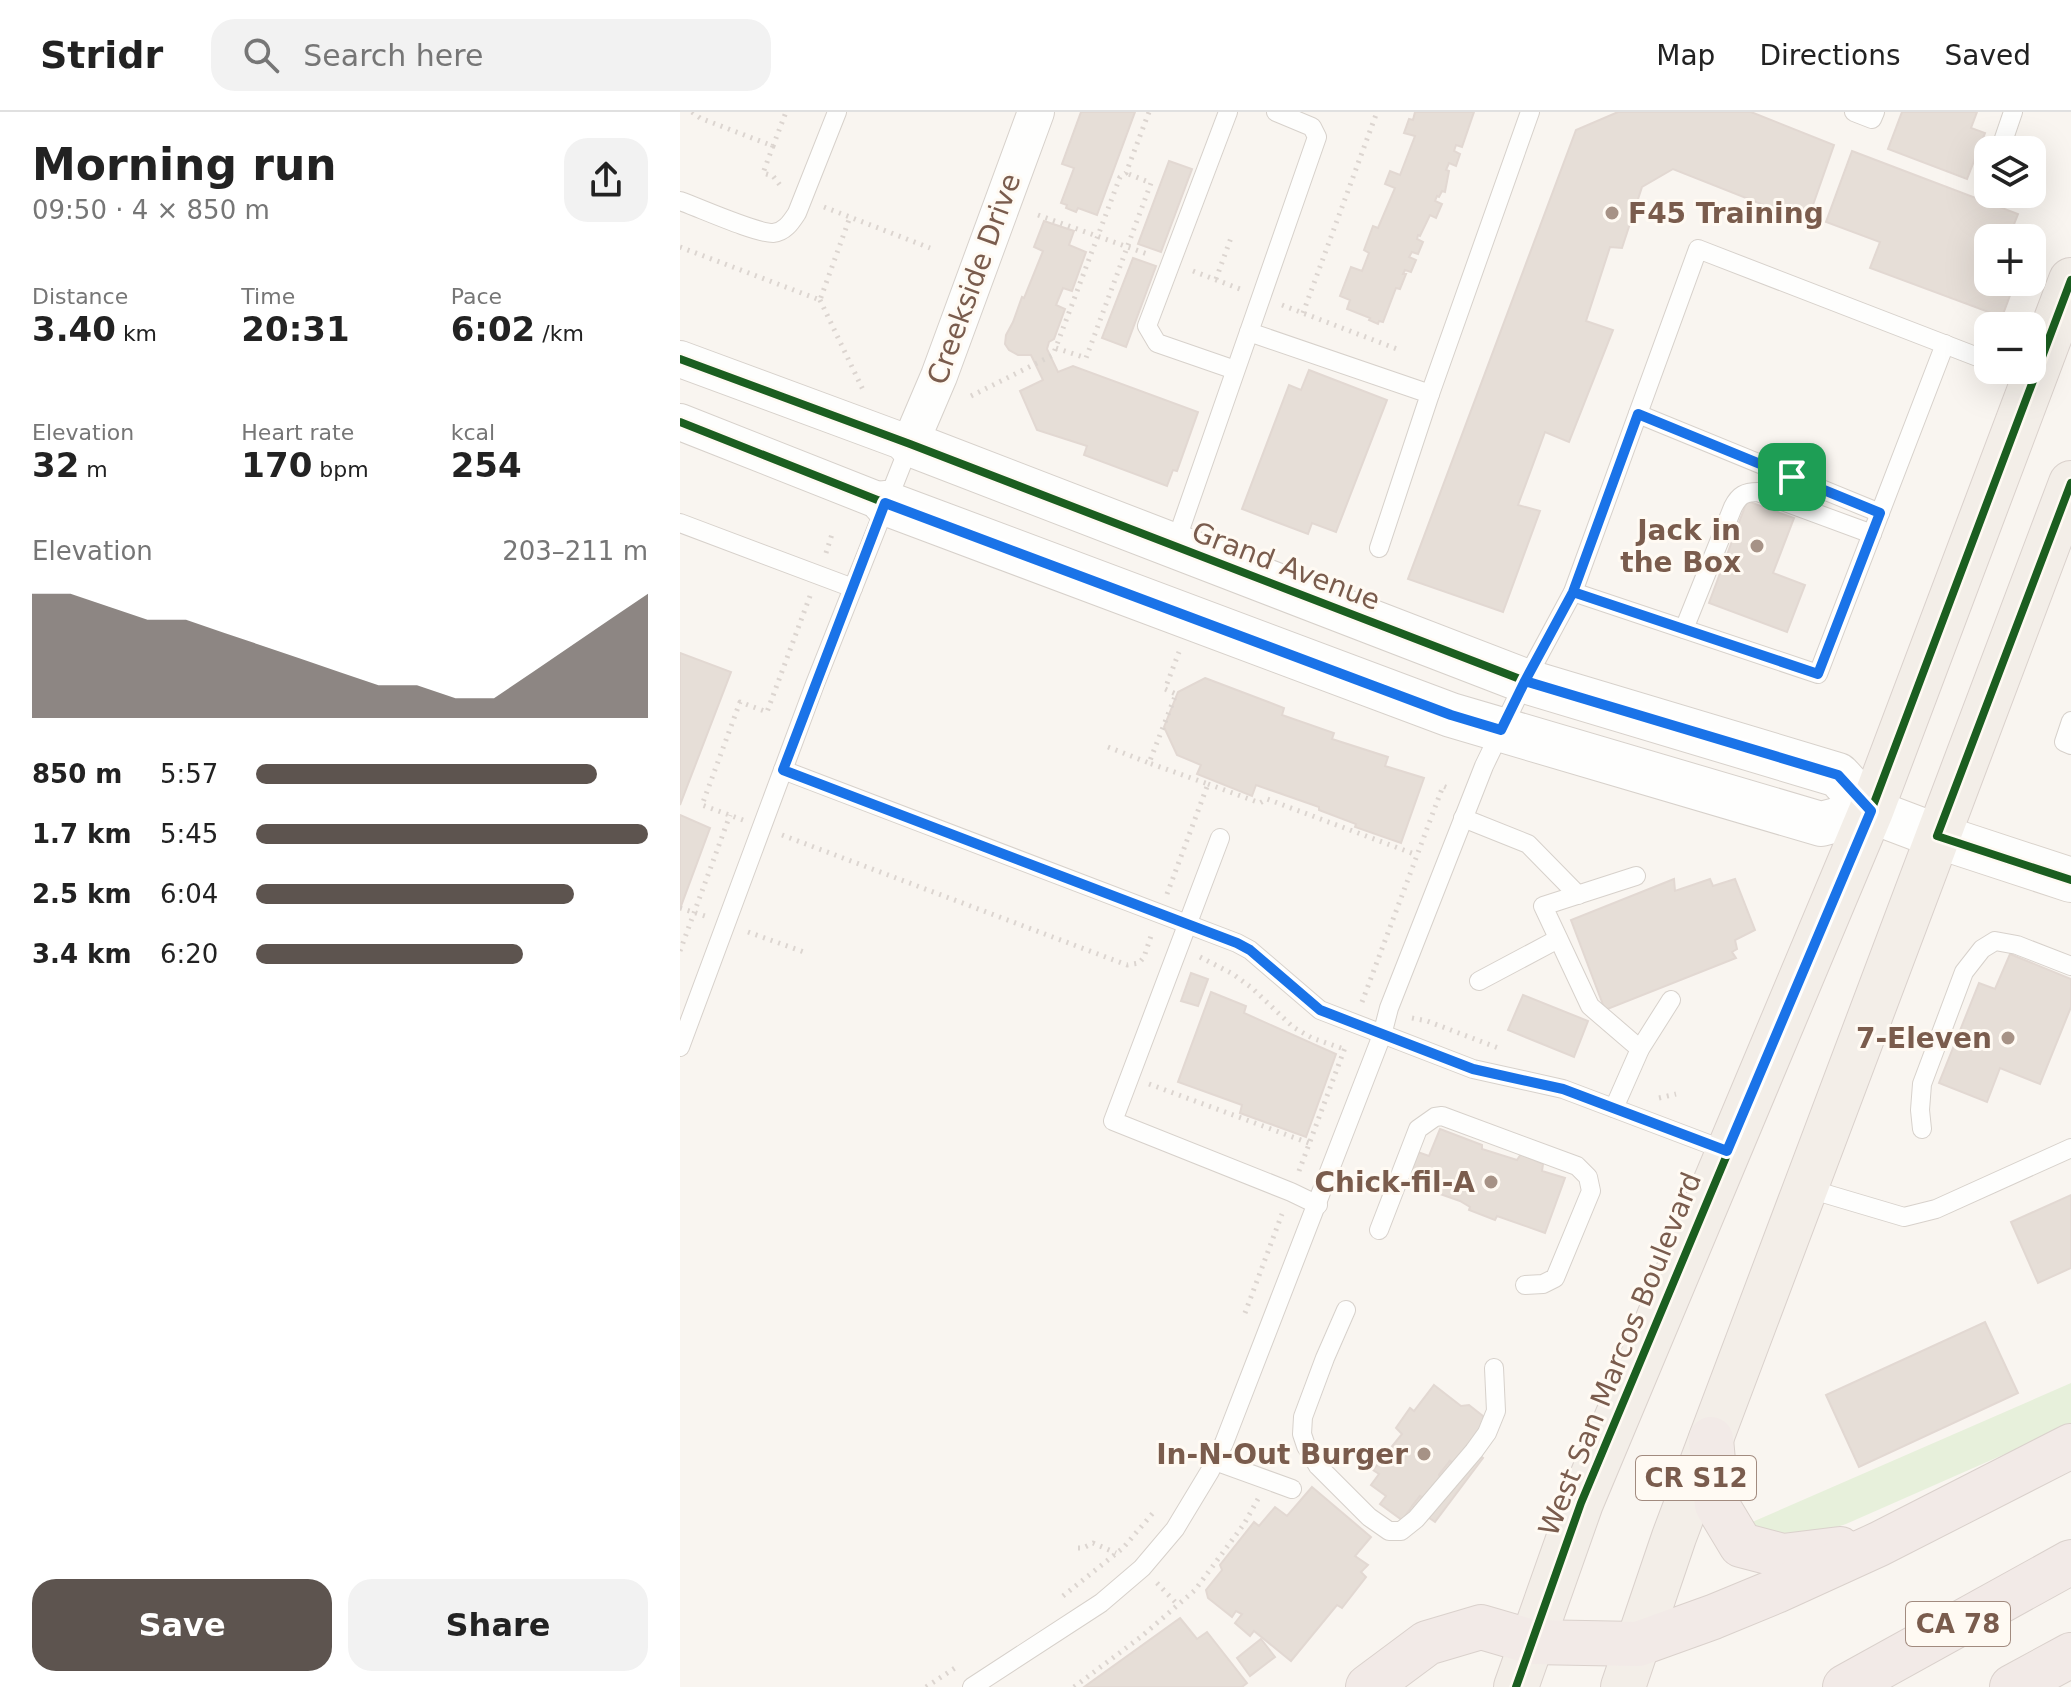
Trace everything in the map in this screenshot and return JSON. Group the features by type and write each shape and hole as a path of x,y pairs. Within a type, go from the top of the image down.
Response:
{"highway":[{"path":"1711,1439 1717,1505 1741,1545 1783,1556 1879,1544"},
{"path":"1368,1687 1427,1643 1481,1627 1532,1642 1638,1644 1776,1591 1879,1544 2071,1446"},
{"name":"CA 78","path":"1845,1687 2071,1562"},
{"name":"CA 78","path":"2012,1687 2071,1655"}],"main road":[{"name":"West San Marcos Boulevard","path":"2046,329 2071,280"},
{"name":"West San Marcos Boulevard","path":"1516,1687 1581,1503 1871,811 2020,384"},
{"name":"CR S12","path":"1623,1687 1674,1537 1937,836 2051,556 2071,483"}],"street":[{"name":"Creekside Drive","path":"910,444 939,376 1036,112"},
{"name":"Grand Avenue","path":"680,359 910,444 1525,681 1838,775 1871,811 2071,880"},
{"path":"680,422 885,503 1451,715 1821,824 1871,811"}],"lane":[{"path":"680,201 756,229 775,233 789,226 803,199 837,112"},
{"path":"1228,112 1147,326 1157,343 1235,370"},
{"path":"1174,547 1317,137 1312,127 1276,112"},
{"path":"1379,548 1530,112"},
{"path":"1854,112 1872,119 1875,112"},
{"path":"2005,136 2013,112"},
{"path":"972,1687 1101,1603 1142,1568 1175,1529 1215,1461 1318,1205 1382,1035 1389,1008 1484,766 1573,592 1698,249 1974,355"},
{"path":"1249,332 1430,394"},
{"path":"1573,592 1818,674 1945,344"},
{"path":"1638,414 1880,513"},
{"path":"680,1047 783,770 910,444"},
{"path":"1684,629 1733,507 1738,498 1747,492 1758,492 1872,534"},
{"path":"680,523 853,588"},
{"path":"2071,721 2064,742 2071,745"},
{"path":"783,770 1237,943 1250,950 1320,1010 1354,1024 1473,1069 1563,1089 1727,1151"},
{"path":"1463,818 1528,844 1578,895"},
{"path":"1220,838 1113,1121 1318,1205"},
{"path":"1636,876 1543,906 1590,1006 1640,1049"},
{"path":"1479,981 1558,939"},
{"path":"1922,1129 1922,1084 1964,972 1982,949 1995,941 2017,945 2071,966"},
{"path":"1614,1108 1640,1049 1671,1000"},
{"path":"1379,1230 1418,1129 1435,1117 1442,1116 1577,1166 1588,1177 1591,1191 1555,1278 1543,1284 1525,1285"},
{"path":"1806,1188 1904,1217 1936,1209 2071,1148"},
{"path":"1346,1310 1303,1417 1302,1434 1318,1466 1369,1517 1389,1531 1401,1531 1416,1519 1487,1433 1496,1411 1494,1368"},
{"path":"1215,1461 1292,1489"}],"path":[{"path":"692,112 700,118 773,146"},
{"path":"786,112 763,173 773,176 786,193 930,248"},
{"path":"971,396 1053,355 1120,177 1126,173 1149,112"},
{"path":"1303,313 1377,112"},
{"path":"1056,348 1086,358 1151,183 1126,173"},
{"path":"1038,215 1397,349"},
{"path":"820,300 850,217"},
{"path":"1216,279 1232,235"},
{"path":"680,247 820,300 864,392"},
{"path":"833,531 767,712 740,702 702,805 1127,965 1139,963 1144,957 1208,784"},
{"path":"1149,763 1176,694 1165,689 1181,647"},
{"path":"1108,747 1260,803 1267,799 1417,855"},
{"path":"1241,1325 1443,786 1448,788 1453,773"},
{"path":"680,951 730,815"},
{"path":"1178,947 1233,974 1293,1027 1312,1038 1344,1049"},
{"path":"1363,998 1509,1051"},
{"path":"1129,1077 1309,1143"},
{"path":"1622,1086 1659,1098 1676,1094"},
{"path":"1074,1687 1142,1636 1195,1590 1244,1524 1268,1480"},
{"path":"1059,1599 1123,1548 1160,1504"},
{"path":"1078,1548 1093,1543 1116,1553"},
{"path":"926,1687 963,1662"}],"green space":[{"path":"2071,1383 2071,1425 1846,1524 1791,1542 1766,1537 1750,1523"}],"building":[{"path":"1081,112 1135,112 1097,215 1078,208 1076,212 1061,203 1074,168 1062,164"},
{"path":"1415,112 1474,112 1462,147 1456,145 1454,151 1460,154 1456,166 1449,163 1446,170 1449,171 1445,192 1442,191 1435,201 1442,204 1436,218 1430,215 1418,235 1417,239 1423,242 1418,254 1412,252 1409,257 1416,260 1411,272 1405,270 1400,289 1396,288 1383,322 1379,321 1378,324 1347,309 1350,300 1340,296 1351,267 1362,271 1369,253 1364,250 1373,226 1378,228 1395,188 1385,184 1390,171 1400,175 1415,136 1404,133"},
{"path":"1618,112 1751,112 1834,145 1807,222 1673,169 1642,187 1622,248 1610,247 1586,321 1613,330 1569,442 1545,432 1518,505 1540,511 1503,612 1408,579 1576,130"},
{"path":"1902,112 1977,112 1971,128 1985,133 1984,136 1974,136 1974,161 1967,179 1888,149"},
{"path":"1852,151 1974,197 1974,208 2002,208 2018,214 2014,224 1974,224 1974,296 2010,296 2004,312 1989,312 1870,268 1880,242 1826,222"},
{"path":"1169,161 1192,169 1161,252 1138,244"},
{"path":"1044,221 1074,231 1069,245 1086,252 1072,291 1063,288 1056,305 1065,309 1047,349 1058,372 1073,366 1198,412 1177,471 1173,470 1167,486 1084,455 1087,446 1037,430 1020,391 1043,380 1031,355 1018,355 1005,344 1006,335 1043,251 1034,247"},
{"path":"1133,258 1156,266 1126,347 1102,338"},
{"path":"1309,370 1387,400 1336,532 1312,523 1308,534 1242,509 1289,385 1301,390"},
{"name":"Jack in the Box","path":"1747,501 1794,518 1773,573 1805,585 1787,632 1709,603"},
{"path":"680,653 731,672 680,805"},
{"path":"1205,678 1284,708 1282,715 1334,733 1332,739 1388,757 1385,766 1424,778 1401,843 1355,827 1356,824 1319,810 1319,807 1256,785 1252,796 1197,774 1201,765 1177,755 1164,727 1178,692"},
{"path":"680,815 710,828 680,909"},
{"path":"1674,879 1675,891 1710,879 1713,886 1735,879 1755,930 1735,940 1737,949 1732,952 1736,958 1605,1010 1571,920"},
{"name":"7-Eleven","path":"2010,954 2071,979 2071,1007 2040,1084 2000,1068 1987,1102 1939,1083 1979,983 1995,989"},
{"path":"1191,973 1208,979 1198,1006 1181,1001"},
{"path":"1211,992 1246,1006 1244,1013 1336,1054 1306,1137 1240,1113 1242,1105 1178,1082"},
{"path":"1523,995 1588,1021 1574,1057 1508,1030"},
{"name":"Chick-fil-A","path":"1440,1129 1482,1145 1482,1149 1517,1160 1521,1154 1543,1164 1542,1171 1565,1178 1545,1233 1497,1216 1495,1220 1469,1210 1470,1207 1460,1201 1417,1186 1421,1177 1408,1171 1415,1151 1429,1156"},
{"path":"2071,1195 2071,1268 2038,1283 2011,1222"},
{"path":"1985,1322 2018,1393 1859,1467 1826,1395"},
{"name":"In-N-Out Burger","path":"1434,1385 1461,1406 1469,1405 1483,1416 1484,1422 1454,1464 1450,1461 1439,1475 1442,1479 1426,1500 1420,1496 1402,1520 1380,1504 1386,1496 1371,1485 1379,1474 1373,1470 1402,1434 1396,1428 1410,1408 1414,1411"},
{"path":"1467,1446 1483,1458 1435,1522 1412,1506 1420,1496 1426,1500 1442,1479 1439,1475 1450,1461 1454,1464"},
{"path":"1312,1487 1371,1537 1355,1556 1368,1565 1361,1572 1366,1577 1342,1608 1337,1605 1291,1661 1254,1631 1250,1636 1235,1623 1242,1614 1236,1611 1232,1617 1208,1598 1206,1590 1222,1570 1220,1565 1254,1522 1259,1526 1275,1507 1287,1516"},
{"path":"1180,1618 1197,1639 1207,1632 1247,1683 1242,1687 1084,1687"},
{"path":"1261,1639 1275,1657 1250,1676 1237,1658"}],"cycle path":[{"path":"1516,1687 1581,1503 1871,811 2071,280"},
{"path":"680,359 910,444 1525,681 1838,775 1871,811"},
{"path":"680,422 885,503 1451,715 1501,730"},
{"path":"2071,483 1937,836 2071,880"}],"place":[{"name":"F45 Training","path":"1612,213"},
{"name":"Jack in the Box","path":"1757,546"},
{"name":"7-Eleven","path":"2008,1038"},
{"name":"Chick-fil-A","path":"1491,1182"},
{"name":"In-N-Out Burger","path":"1424,1454"}],"route":[{"path":"1792,477 1638,414 1573,592 1525,681 1501,730 1451,715 885,503 783,770 1237,943 1250,950 1320,1010 1473,1069 1563,1089 1727,1151 1871,811 1838,775 1525,681 1573,592 1818,674 1880,513 1792,477"}]}
